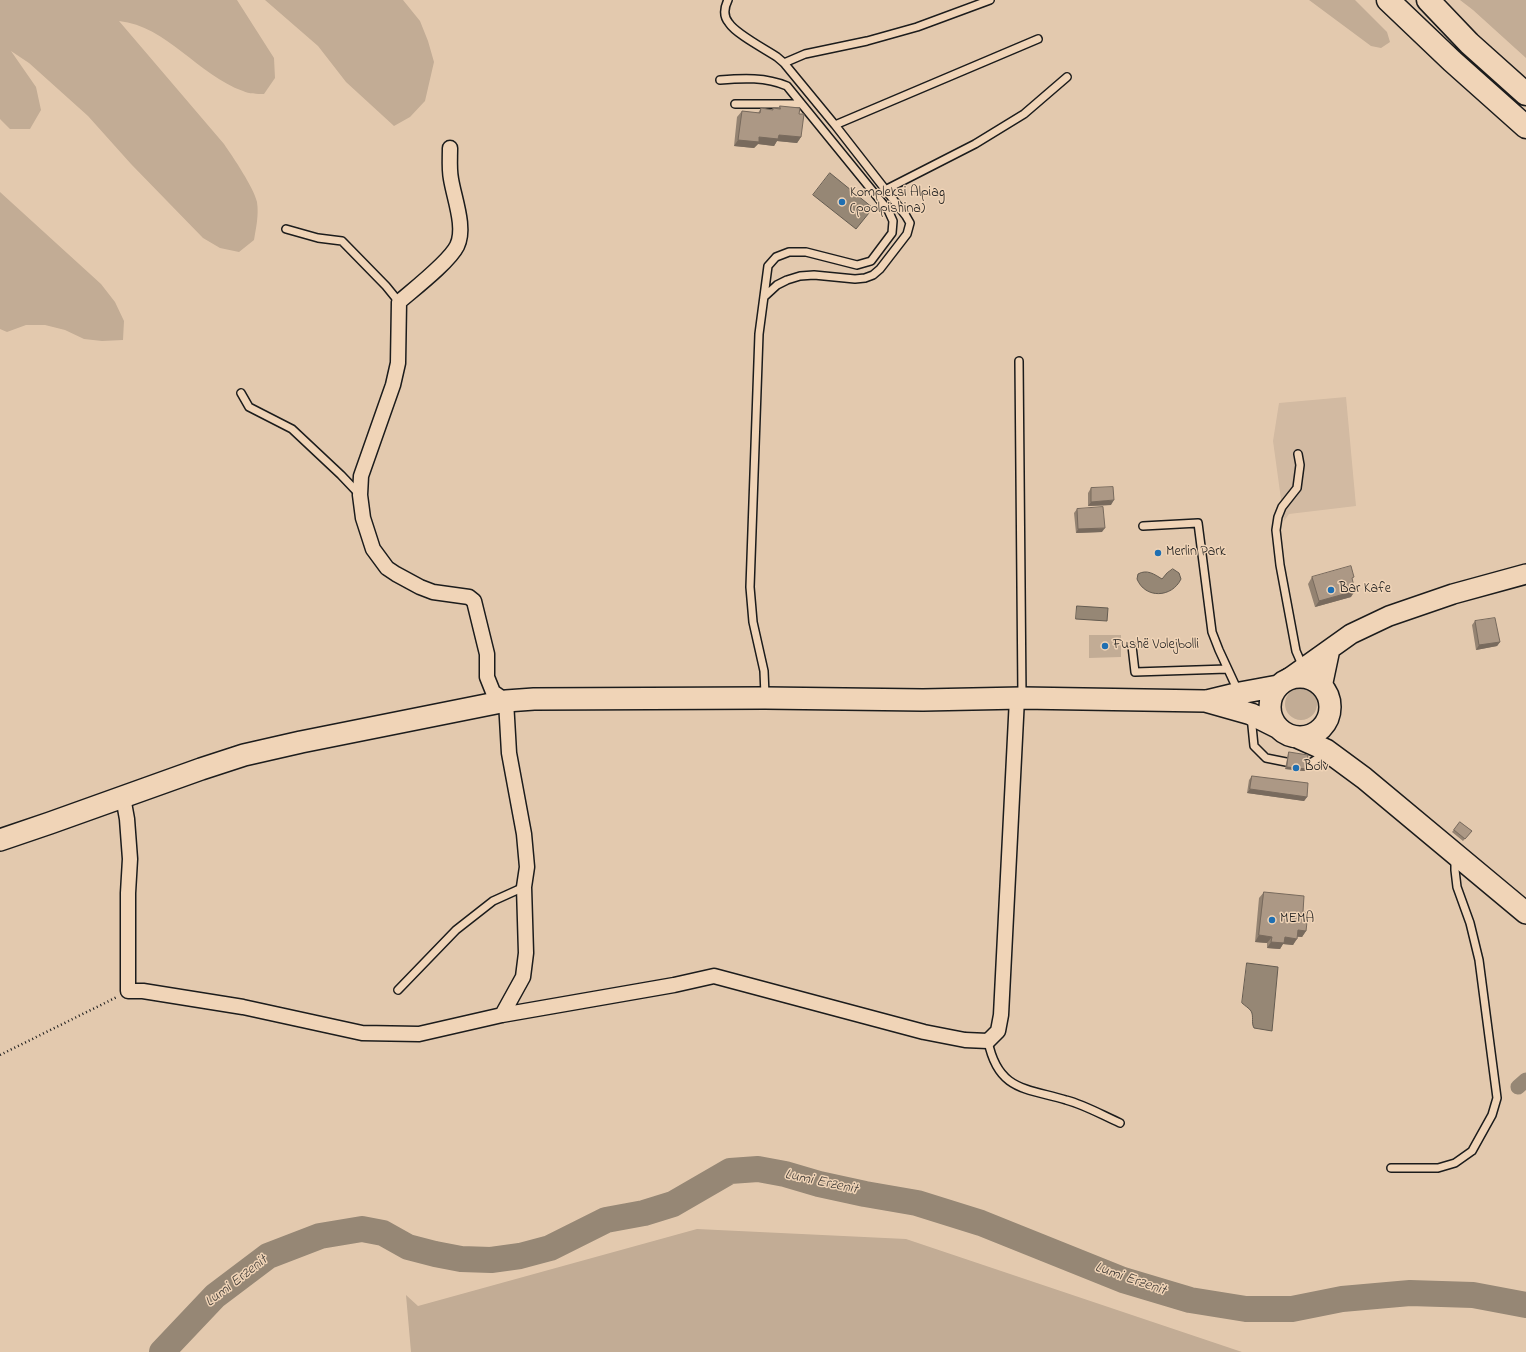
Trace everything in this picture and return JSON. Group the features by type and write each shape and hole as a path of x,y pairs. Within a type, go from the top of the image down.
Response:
{"highway":[{"path":"1388,0 1452,61 1526,127"},
{"path":"1428,0 1469,43 1526,94"}],"main road":[{"path":"1277,727 1271,716 1270,707 1273,693 1282,684 1351,634 1389,616 1453,594 1526,574"},
{"path":"1322,687 1330,649"},
{"path":"0,840 244,755 506,701 542,699 765,698 923,700 1019,698 1205,701 1282,684 1294,678 1303,677 1312,680 1322,687 1330,704 1330,712 1324,725 1318,731 1310,736 1297,737"},
{"path":"1205,701 1251,714 1277,727 1288,735 1297,737 1326,750 1364,778 1526,913"},
{"path":"1324,725 1364,778"}],"street":[{"path":"450,148 450,178 458,211 460,233 457,245 451,256 399,302 398,363 393,385 361,476 360,495 363,518 368,536 373,548 387,568 408,581 427,590 469,597 474,601 487,654 487,677 493,692 506,701 509,753 524,834 527,868 524,887 526,953 523,977 502,1015"},
{"path":"123,797 127,819 130,860 128,893 128,991 143,991 243,1007 362,1033 419,1034 502,1015 714,976 924,1032 965,1040 988,1042 998,1031 1001,1015 1019,698"}],"lane":[{"path":"728,0 724,7 725,15 729,24 784,63 886,190 910,223 907,234 880,269 865,278 855,279 814,275 800,276 777,285 764,297"},
{"path":"784,63 805,54 867,41 917,27 990,0"},
{"path":"835,126 1038,39"},
{"path":"886,190 975,144 1024,114 1067,77"},
{"path":"720,80 758,79 778,82 787,86 888,210 893,221 892,233 871,261 863,264 857,265 806,252 790,252 776,257 768,266 759,334 757,362 750,587 753,622 765,679 765,698"},
{"path":"735,104 802,104"},
{"path":"286,229 318,238 342,241 386,286 399,302"},
{"path":"1019,361 1019,698"},
{"path":"241,393 249,407 292,429 360,495"},
{"path":"1298,454 1300,465 1297,488 1282,507 1278,517 1276,530 1280,565 1296,651 1304,668"},
{"path":"1143,526 1198,523 1212,632 1227,669 1240,693"},
{"path":"1132,646 1135,672 1227,669"},
{"path":"1251,714 1254,746 1266,758 1306,766 1320,757 1326,750"},
{"path":"1391,1168 1438,1168 1455,1163 1472,1151 1492,1115 1496,1098 1479,960 1470,923 1457,887 1455,854"},
{"path":"398,990 456,930 493,901 524,887"},
{"path":"988,1042 991,1058 1000,1072 1015,1084 1034,1093 1067,1100 1120,1123"}],"path":[{"path":"0,1056 128,991"}],"shaded area":[{"path":"0,0 237,0 274,58 275,78 264,94 248,93 227,84 152,32 136,25 119,21 224,144 243,173 252,189 258,207 254,240 239,252 220,248 203,238 131,164 88,116 29,63 11,51 36,87 41,110 30,129 10,129 0,119"},
{"path":"265,0 403,0 420,21 434,62 425,101 410,117 394,126 346,82 318,46"},
{"path":"1309,0 1355,0 1387,32 1390,42 1381,48 1371,46"},
{"path":"1460,0 1526,0 1526,58 1473,10"},
{"path":"830,173 873,208 856,229 813,195"},
{"path":"0,192 101,284 115,302 124,321 123,340 102,341 84,339 65,330 45,325 26,325 7,332 0,329"},
{"path":"1346,397 1356,506 1289,514 1284,521 1273,441 1279,403"},
{"path":"1173,569 1179,573 1181,579 1177,585 1165,593 1152,593 1146,590 1141,586 1137,579 1138,574 1147,572 1162,579"},
{"path":"1077,606 1108,608 1107,621 1076,619"},
{"name":"Fushë Volejbolli","path":"1089,635 1121,635 1121,657 1089,658"},
{"path":"1298,688 1304,688 1314,695 1317,704 1316,710 1310,717 1304,720 1298,720 1288,713 1285,707 1285,701 1292,691"},
{"path":"1247,963 1278,967 1272,1031 1254,1028 1251,1011 1242,1003"},
{"path":"697,1229 906,1239 1242,1352 411,1352 406,1295 418,1306"}],"building":[{"path":"780,106 800,108 799,114 804,114 801,137 779,135 778,139 759,137 759,142 738,140 742,111 760,113 761,108 773,110 773,108 780,109"},
{"path":"1113,487 1114,500 1091,502 1091,488"},
{"path":"1103,507 1105,528 1078,529 1077,509"},
{"path":"1351,566 1354,577 1352,578 1355,591 1319,601 1312,577"},
{"path":"1495,618 1500,642 1479,645 1475,621"},
{"path":"1289,752 1308,755 1306,769 1287,767"},
{"path":"1252,776 1308,783 1307,797 1250,789"},
{"path":"1460,822 1472,831 1465,839 1454,830"},
{"path":"1264,892 1304,896 1303,912 1308,913 1306,931 1298,930 1297,939 1285,937 1284,943 1271,942 1272,937 1259,935"}],"waterway":[{"path":"1518,1087 1526,1080"},
{"name":"Lumi Erzenit","path":"162,1352 215,1296 268,1256 320,1236 362,1229 383,1233 408,1247 461,1259 491,1260 520,1256 550,1248 606,1220 644,1213 673,1204 730,1171 758,1169 785,1174 819,1184 865,1194 917,1203 981,1223 1123,1280 1190,1300 1246,1309 1292,1309 1342,1299 1410,1293 1473,1295 1526,1305"}],"place":[{"name":"Kompleksi Alpiag (poolpishina)","path":"842,202"},
{"name":"Merlin Park","path":"1158,553"},
{"name":"Bar Kafe","path":"1331,590"},
{"name":"Fushë Volejbolli","path":"1105,646"},
{"name":"Bolv","path":"1296,768"},
{"name":"MEMA","path":"1272,920"}]}
